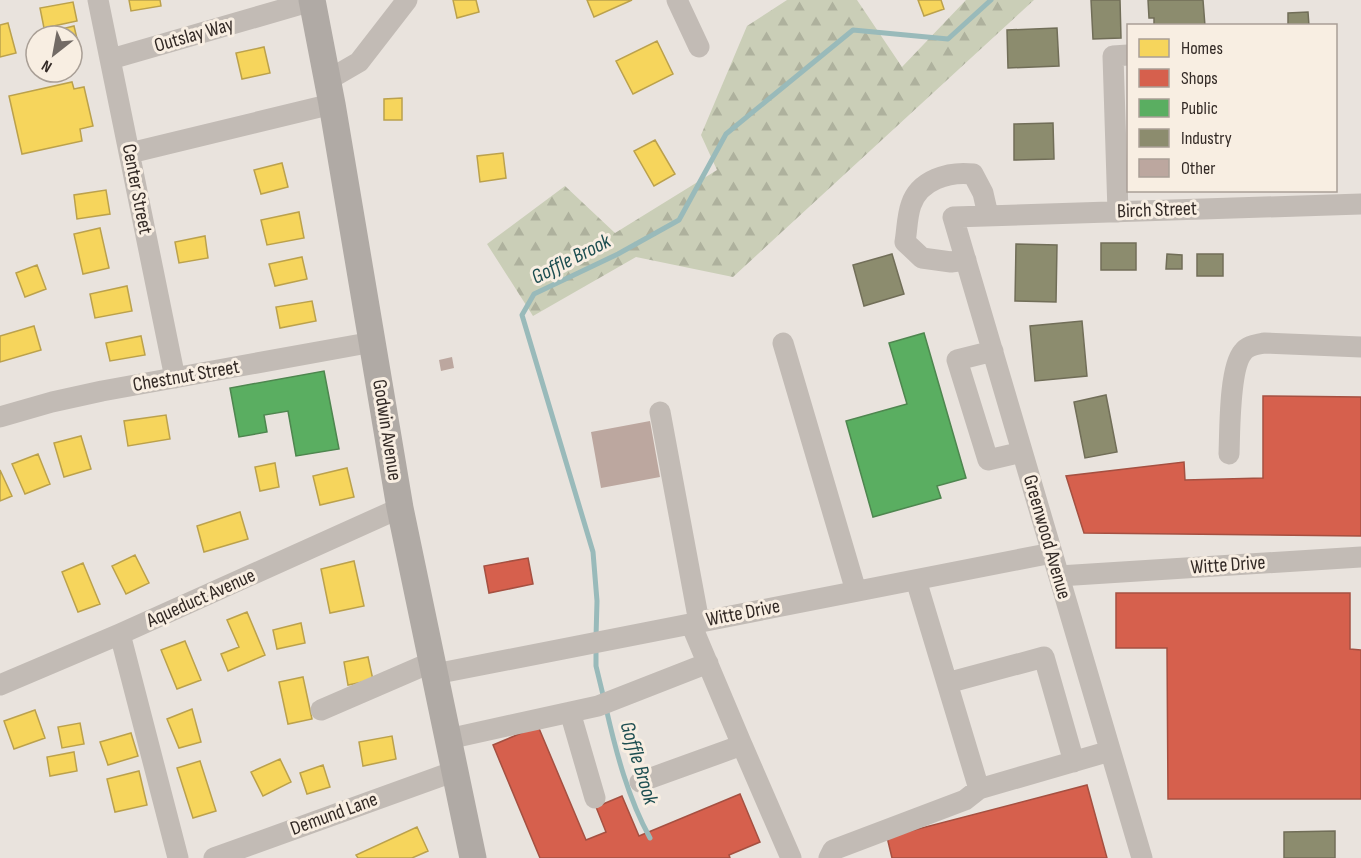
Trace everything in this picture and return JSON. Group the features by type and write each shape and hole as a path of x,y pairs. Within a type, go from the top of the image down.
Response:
{"main road":[{"name":"Godwin Avenue","path":"312,1 330,92 400,508 473,858"}],"street":[{"name":"Center Street","path":"98,0 175,378"},
{"path":"130,153 330,92 359,62 407,0"},
{"path":"677,0 699,47"},
{"name":"Outslay Way","path":"111,59 312,1"},
{"path":"1118,212 1113,56 1127,55"},
{"path":"966,260 951,262 922,258 905,242 911,204 927,182 957,172 973,174 982,193 988,215"},
{"name":"Birch Street","path":"953,217 1361,204"},
{"name":"Greenwood Avenue","path":"953,217 1142,858"},
{"name":"Chestnut Street","path":"0,417 52,402 373,342"},
{"path":"783,343 856,591"},
{"path":"1229,454 1232,383 1242,352 1250,346 1264,343 1361,347"},
{"path":"993,351 957,360 988,460 1022,452"},
{"path":"660,412 695,623 708,663 790,858"},
{"name":"Aqueduct Avenue","path":"0,685 120,634 400,508"},
{"name":"Witte Drive","path":"321,710 433,668 695,623 1052,553"},
{"name":"Witte Drive","path":"1059,576 1361,557"},
{"path":"916,580 979,789"},
{"path":"120,634 178,858"},
{"path":"947,683 1044,657 1074,762"},
{"path":"448,739 603,705 708,663"},
{"path":"570,712 595,798"},
{"path":"640,782 742,745"},
{"path":"829,858 833,850 965,800 979,789 1110,751"},
{"name":"Demund Lane","path":"214,858 455,771"}],"green space":[{"path":"787,0 857,0 902,67 966,0 1034,0 733,277 636,257 533,316 487,244 565,186 615,233 717,170 701,135 747,26"}],"building: Homes":[{"path":"129,0 160,0 161,6 131,11"},
{"path":"453,0 476,0 479,12 457,18"},
{"path":"587,0 632,0 594,17"},
{"path":"918,0 941,0 944,9 924,16"},
{"path":"73,2 77,21 43,24 40,8"},
{"path":"8,23 16,53 0,57 0,25"},
{"path":"657,41 673,74 633,94 616,61"},
{"path":"264,47 270,73 242,79 236,53"},
{"path":"63,84 73,84 74,89 84,87 93,126 80,129 82,141 22,154 9,96"},
{"path":"402,98 402,120 384,120 384,99"},
{"path":"655,140 675,174 654,186 634,151"},
{"path":"503,153 506,178 480,182 477,156"},
{"path":"282,163 288,187 261,194 254,170"},
{"path":"106,190 110,214 77,219 74,195"},
{"path":"299,212 304,238 267,245 261,220"},
{"path":"100,228 109,268 83,274 74,234"},
{"path":"205,236 208,258 179,263 175,242"},
{"path":"302,257 307,279 275,286 269,264"},
{"path":"37,265 46,289 25,297 16,273"},
{"path":"127,286 132,311 95,318 90,294"},
{"path":"312,301 316,321 280,328 276,307"},
{"path":"34,326 41,350 0,362 0,336"},
{"path":"141,336 145,355 110,361 106,343"},
{"path":"166,415 170,439 128,446 124,421"},
{"path":"81,436 91,469 64,477 54,443"},
{"path":"38,454 50,484 25,494 12,464"},
{"path":"275,463 279,487 260,491 255,467"},
{"path":"347,468 354,497 320,505 313,476"},
{"path":"0,470 12,496 0,501"},
{"path":"240,512 248,539 204,552 197,526"},
{"path":"135,555 149,583 126,594 112,566"},
{"path":"354,561 364,606 330,613 321,569"},
{"path":"83,563 100,604 78,612 62,572"},
{"path":"247,612 265,655 228,671 221,654 239,647 227,620"},
{"path":"301,623 305,643 277,649 273,630"},
{"path":"185,641 201,680 177,689 161,650"},
{"path":"368,657 373,680 348,685 344,662"},
{"path":"303,677 312,719 288,724 279,682"},
{"path":"192,709 201,742 179,748 167,719"},
{"path":"35,710 45,738 14,749 4,721"},
{"path":"80,723 84,744 62,748 58,727"},
{"path":"131,733 138,756 108,765 100,742"},
{"path":"392,736 396,759 363,766 359,742"},
{"path":"74,752 77,771 50,776 47,757"},
{"path":"280,759 291,782 263,796 251,772"},
{"path":"200,761 216,811 193,818 177,768"},
{"path":"323,765 330,787 307,794 300,773"},
{"path":"139,771 147,805 115,812 107,779"},
{"path":"417,827 428,851 412,858 358,858 356,855"}],"building: Shops":[{"path":"1263,396 1361,397 1361,536 1084,533 1066,476 1184,462 1185,480 1263,478"},
{"path":"528,558 533,584 489,593 484,566"},
{"path":"1116,593 1350,593 1350,649 1361,650 1361,799 1168,799 1167,648 1116,648"},
{"path":"538,726 586,840 606,832 596,807 622,796 639,836 740,794 760,842 729,855 730,858 540,858 493,745"},
{"path":"1087,785 1107,858 892,858 887,837"}],"building: Public":[{"path":"924,333 966,478 937,486 941,498 873,517 846,421 907,404 889,343"},
{"path":"324,371 339,449 296,456 288,411 264,415 267,432 239,437 230,388"}],"building: Industry":[{"path":"1091,0 1120,0 1121,38 1093,39"},
{"path":"1148,0 1203,0 1205,24 1154,24 1154,18 1149,18"},
{"path":"1308,12 1309,24 1288,24 1288,13"},
{"path":"1057,28 1059,66 1008,68 1007,30"},
{"path":"1053,123 1054,159 1014,160 1014,124"},
{"path":"1101,243 1136,243 1136,270 1101,270"},
{"path":"1016,244 1057,245 1056,302 1015,301"},
{"path":"892,254 904,294 864,306 853,265"},
{"path":"1167,254 1182,255 1182,269 1166,269"},
{"path":"1197,254 1223,254 1223,276 1197,276"},
{"path":"1082,321 1087,376 1035,381 1030,326"},
{"path":"1106,395 1117,452 1085,458 1074,402"},
{"path":"1335,831 1335,858 1284,858 1284,832"}],"building: Other":[{"path":"452,357 454,368 441,371 439,360"},
{"path":"650,421 660,477 601,488 591,432"}],"waterway":[{"name":"Goffle Brook","path":"596,637 597,601 593,552 522,315 534,294 618,254 679,220 726,134 853,30 948,39 991,0"},
{"name":"Goffle Brook","path":"596,646 596,666 604,699"},
{"name":"Goffle Brook","path":"606,708 629,791 650,838"}]}
